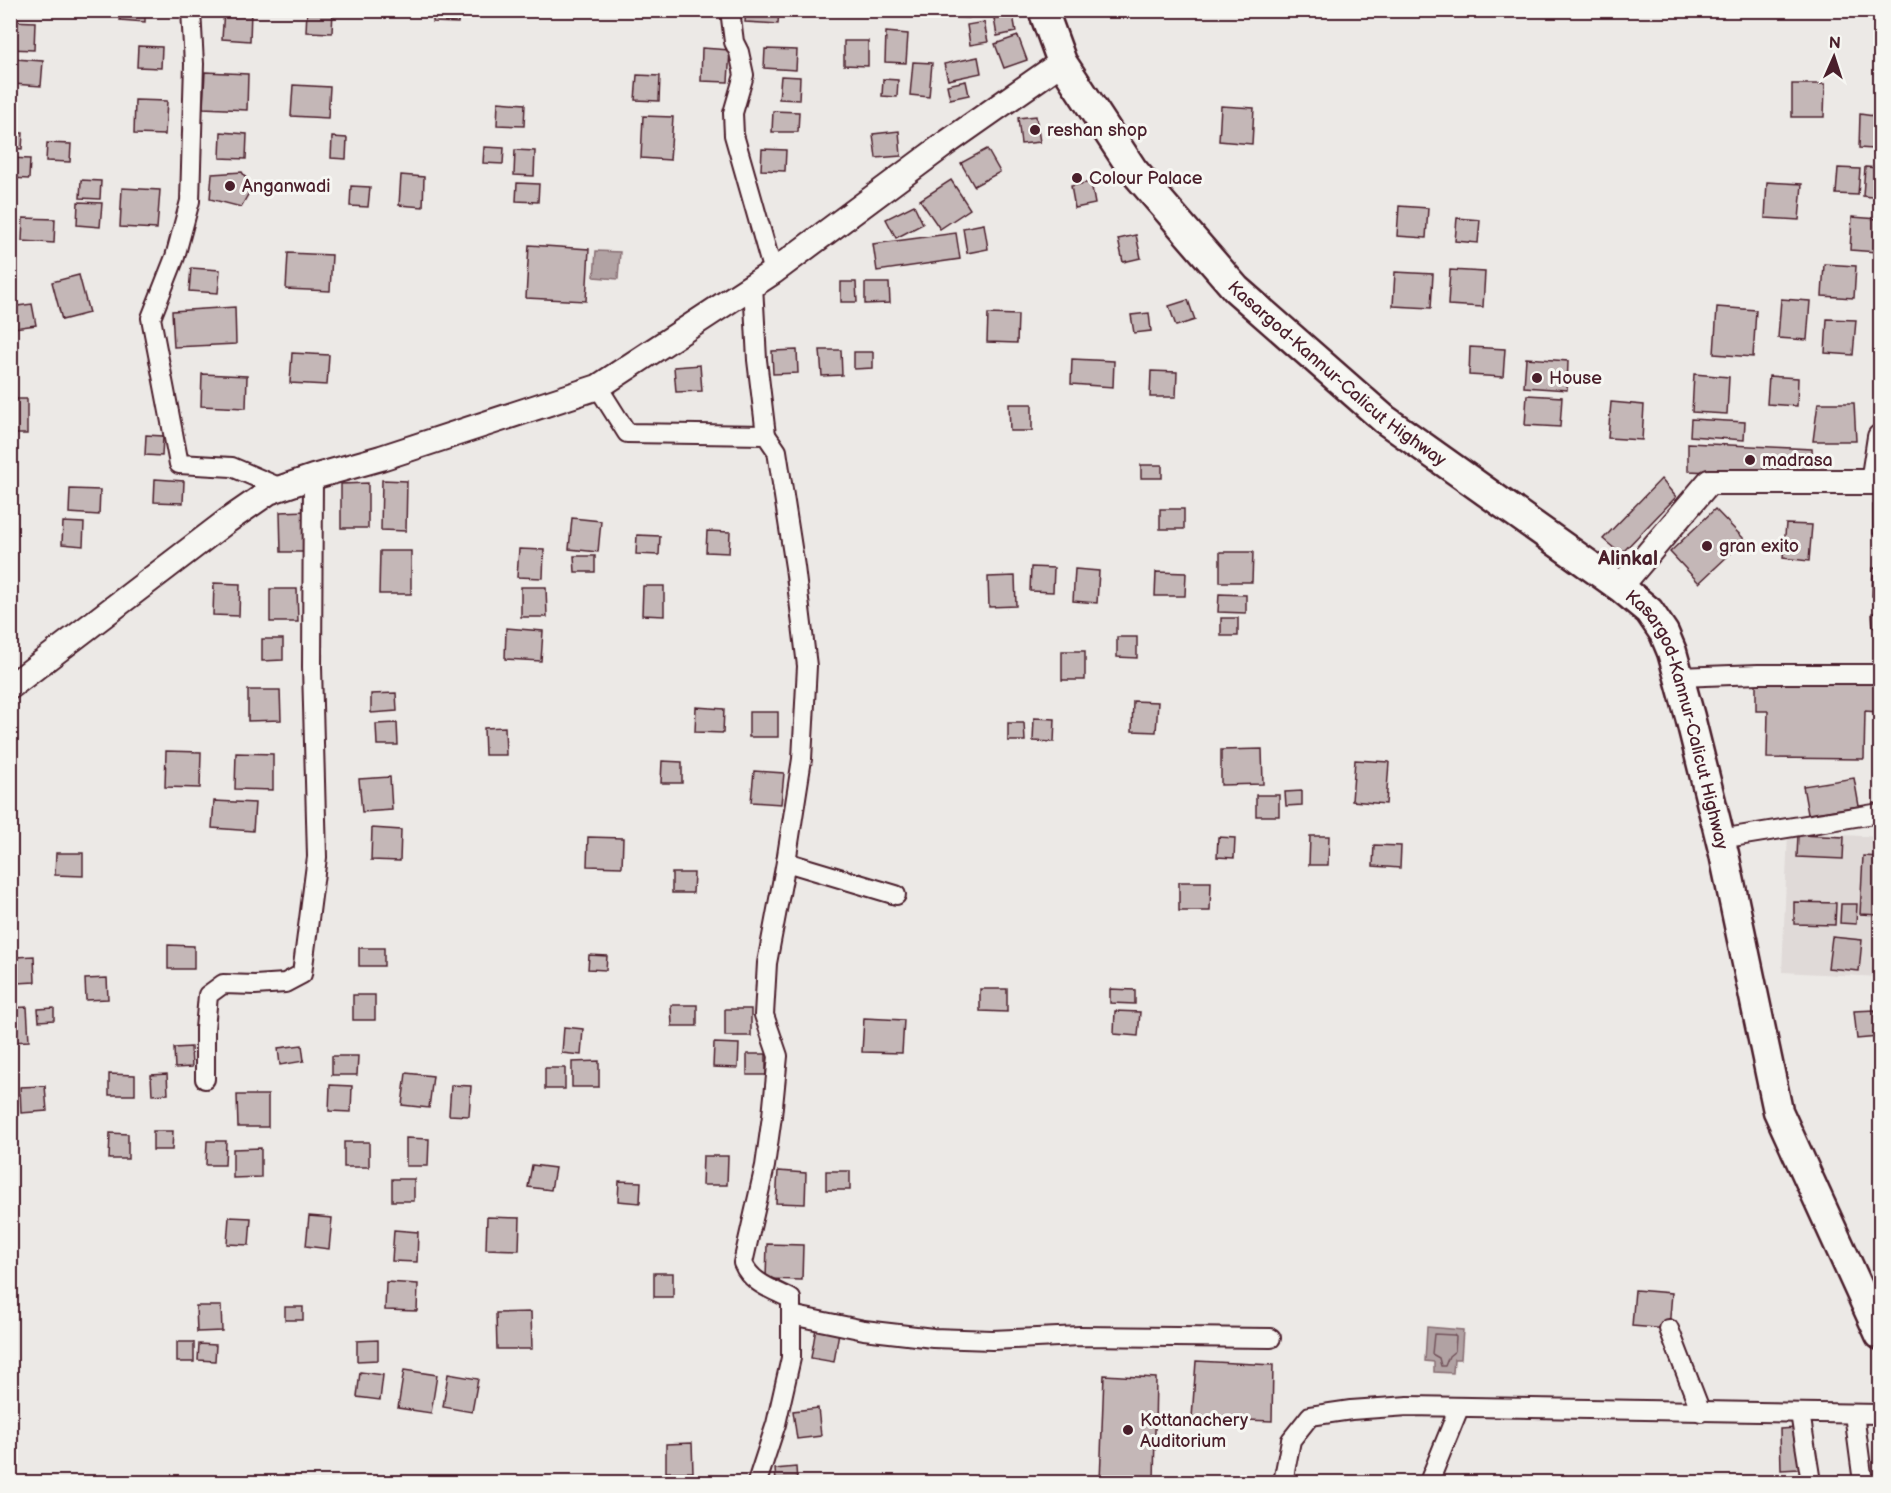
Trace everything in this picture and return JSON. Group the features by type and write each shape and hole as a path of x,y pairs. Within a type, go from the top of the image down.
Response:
{"highway":[{"name":"Kasargod-Kannur-Calicut Highway","path":"1043,10 1062,62 1133,170 1236,289 1384,419 1620,586 1649,611 1664,633 1679,677 1720,839 1778,1111 1879,1328"}],"main road":[{"path":"10,687 227,521 269,492 598,387 763,278 945,144 1062,62"},
{"path":"1620,586 1709,482 1877,482 1881,437"}],"street":[{"path":"191,10 194,64 190,201 175,257 151,318 178,464 232,467 281,488"},
{"path":"730,10 734,42 739,52 744,75 733,113 734,135 763,278 753,306 757,360 766,435 777,451 807,666 802,759 767,963 764,1015 778,1056 772,1116 765,1166 743,1263 748,1274 757,1281 791,1299 791,1358 776,1425 757,1482"},
{"path":"598,387 627,433 766,435"},
{"path":"205,1079 208,995 223,984 285,983 302,974 317,857 312,667 313,477"},
{"path":"1679,677 1758,674 1881,674"},
{"path":"1720,839 1881,813"},
{"path":"786,862 896,895"},
{"path":"791,1315 864,1330 933,1338 992,1340 1080,1336 1271,1338"},
{"path":"1669,1329 1701,1412"},
{"path":"1283,1482 1292,1440 1310,1416 1351,1410 1408,1406 1881,1414"},
{"path":"1429,1482 1459,1408"},
{"path":"1800,1413 1811,1482"},
{"path":"1854,1414 1863,1482"}],"shaded area":[{"path":"1788,832 1880,837 1880,977 1782,972"}],"water":[{"path":"596,251 620,252 618,279 594,277"},
{"path":"1427,1327 1463,1330 1461,1359 1454,1359 1453,1373 1434,1372 1434,1362 1425,1361"}],"building":[{"path":"121,10 145,10 145,22 120,20"},
{"path":"224,10 251,10 250,41 222,39"},
{"path":"307,10 333,10 332,33 306,32"},
{"path":"433,10 459,10 458,23 433,22"},
{"path":"746,10 779,10 778,24 745,22"},
{"path":"946,10 969,10 969,18 946,17"},
{"path":"1013,15 1016,32 997,36 994,18"},
{"path":"10,21 35,22 34,50 10,49"},
{"path":"984,22 988,42 970,45 967,25"},
{"path":"886,32 908,34 906,63 885,62"},
{"path":"1018,36 1027,60 1004,68 995,44"},
{"path":"844,41 868,41 868,66 844,65"},
{"path":"138,46 162,47 161,68 137,67"},
{"path":"702,48 730,50 728,82 701,81"},
{"path":"765,49 797,50 796,70 764,68"},
{"path":"978,57 981,73 948,80 944,64"},
{"path":"15,59 43,61 41,86 13,84"},
{"path":"913,62 932,63 929,97 910,95"},
{"path":"205,72 248,74 247,110 203,108"},
{"path":"637,75 660,76 659,101 635,100"},
{"path":"781,76 800,77 799,100 779,99"},
{"path":"883,79 898,80 897,97 882,96"},
{"path":"966,81 969,95 950,99 947,85"},
{"path":"1792,84 1825,84 1824,117 1792,117"},
{"path":"293,85 330,87 328,118 291,116"},
{"path":"135,100 167,101 165,135 134,134"},
{"path":"498,102 525,104 524,126 497,125"},
{"path":"1221,106 1254,108 1252,144 1219,141"},
{"path":"773,111 799,112 798,132 772,132"},
{"path":"1860,114 1880,117 1880,141 1874,141 1873,149 1859,148"},
{"path":"643,116 673,117 670,160 641,158"},
{"path":"1036,116 1040,142 1021,144 1018,118"},
{"path":"899,131 901,156 876,158 873,134"},
{"path":"221,132 247,134 246,159 220,158"},
{"path":"10,133 23,133 22,149 10,148"},
{"path":"332,137 347,138 346,159 331,158"},
{"path":"47,143 71,144 70,162 46,161"},
{"path":"484,147 504,148 503,164 483,163"},
{"path":"762,149 786,150 785,171 761,170"},
{"path":"987,149 1000,172 974,186 961,163"},
{"path":"515,150 535,151 534,176 514,175"},
{"path":"10,158 30,159 29,179 10,178"},
{"path":"1865,167 1880,168 1880,198 1863,196"},
{"path":"1838,168 1860,169 1858,195 1836,194"},
{"name":"Anganwadi","path":"242,172 248,181 250,191 241,207 210,199 212,174"},
{"path":"401,175 424,177 423,207 399,205"},
{"path":"81,180 101,181 100,199 80,198"},
{"path":"951,180 970,209 940,229 920,200"},
{"path":"1091,182 1095,204 1075,208 1071,186"},
{"path":"1767,182 1802,184 1799,220 1765,218"},
{"path":"517,183 539,184 538,202 516,201"},
{"path":"351,186 370,187 368,207 350,206"},
{"path":"122,188 160,190 157,229 120,227"},
{"path":"78,202 102,203 100,227 77,225"},
{"path":"914,205 923,224 896,238 886,219"},
{"path":"1399,206 1428,208 1426,238 1397,236"},
{"path":"1852,217 1879,219 1877,252 1850,250"},
{"path":"23,218 55,219 54,243 22,241"},
{"path":"1457,218 1480,220 1478,243 1455,241"},
{"path":"984,224 988,249 967,253 963,228"},
{"path":"956,233 960,259 877,271 873,244"},
{"path":"1136,235 1141,258 1123,262 1118,239"},
{"path":"529,245 589,249 586,301 526,298"},
{"path":"288,253 332,255 330,291 286,289"},
{"path":"1824,264 1856,266 1854,298 1822,296"},
{"path":"191,268 220,270 218,293 189,291"},
{"path":"1450,270 1485,272 1483,307 1448,305"},
{"path":"1395,272 1433,274 1431,308 1393,306"},
{"path":"79,275 89,313 62,320 52,282"},
{"path":"841,282 856,282 857,302 841,302"},
{"path":"865,283 889,283 890,303 865,304"},
{"path":"1781,299 1810,301 1807,340 1778,338"},
{"path":"1188,300 1195,320 1176,326 1169,306"},
{"path":"32,304 36,325 14,328 10,307"},
{"path":"235,307 236,344 174,347 172,311"},
{"path":"1717,307 1756,310 1753,357 1714,354"},
{"path":"1149,313 1151,331 1134,333 1131,315"},
{"path":"988,314 1018,315 1017,343 987,342"},
{"path":"1827,319 1856,320 1853,355 1825,353"},
{"path":"1470,347 1505,349 1503,377 1469,375"},
{"path":"797,350 798,373 773,374 772,351"},
{"path":"820,350 841,350 842,375 822,376"},
{"path":"854,352 873,352 873,368 854,369"},
{"path":"292,353 329,355 327,385 290,383"},
{"path":"1526,358 1568,361 1567,390 1524,387"},
{"path":"1072,359 1114,361 1113,387 1071,384"},
{"path":"700,365 702,391 676,392 674,367"},
{"path":"1151,371 1177,372 1176,397 1150,397"},
{"path":"202,374 247,376 246,408 201,406"},
{"path":"1694,374 1729,377 1727,414 1692,412"},
{"path":"1769,376 1798,378 1797,406 1767,404"},
{"path":"1527,395 1562,397 1560,427 1525,425"},
{"path":"10,399 27,399 27,434 10,434"},
{"path":"1611,402 1644,405 1642,440 1608,438"},
{"path":"1818,403 1854,403 1856,441 1813,441"},
{"path":"1009,404 1032,404 1032,431 1010,431"},
{"path":"1691,419 1745,422 1744,440 1690,436"},
{"path":"146,435 163,436 162,456 145,455"},
{"name":"madrasa","path":"1688,443 1812,449 1813,476 1688,471"},
{"path":"1141,465 1162,465 1162,478 1141,478"},
{"path":"155,479 184,481 183,503 154,502"},
{"path":"1661,479 1676,497 1621,554 1603,539"},
{"path":"382,480 407,481 406,531 381,530"},
{"path":"368,483 368,528 341,528 341,484"},
{"path":"70,489 100,490 99,515 69,513"},
{"path":"1873,505 1880,505 1880,534 1873,534"},
{"path":"1160,509 1184,509 1184,529 1160,529"},
{"name":"gran exito","path":"1715,509 1745,540 1699,583 1670,552"},
{"path":"307,511 308,552 281,552 280,512"},
{"path":"572,518 601,521 598,552 569,549"},
{"path":"63,522 84,523 83,546 62,544"},
{"path":"1786,524 1812,525 1809,561 1783,558"},
{"path":"707,531 730,532 729,553 706,552"},
{"path":"637,535 660,536 659,555 636,554"},
{"path":"519,549 544,550 543,578 517,577"},
{"path":"380,551 411,551 411,594 379,594"},
{"path":"1220,552 1253,552 1252,582 1220,582"},
{"path":"574,556 595,556 595,572 575,572"},
{"path":"1031,567 1054,568 1053,592 1030,591"},
{"path":"1873,568 1880,569 1880,596 1872,596"},
{"path":"1075,569 1099,571 1097,603 1073,601"},
{"path":"1156,572 1186,573 1185,596 1155,596"},
{"path":"1015,576 1016,606 989,607 988,577"},
{"path":"214,583 240,584 239,616 213,615"},
{"path":"643,586 664,586 664,616 642,615"},
{"path":"521,587 546,587 547,617 521,617"},
{"path":"270,589 297,589 298,622 270,622"},
{"path":"1219,594 1246,595 1246,613 1218,612"},
{"path":"1872,613 1880,613 1880,627 1873,627"},
{"path":"1221,618 1238,618 1238,636 1221,636"},
{"path":"506,628 543,631 541,661 505,659"},
{"path":"1117,637 1137,637 1137,658 1117,657"},
{"path":"262,639 283,639 283,660 262,661"},
{"path":"1062,651 1085,651 1085,680 1062,680"},
{"path":"1756,682 1880,683 1880,725 1878,725 1878,712 1865,711 1864,759 1767,758 1768,711 1756,711"},
{"path":"248,690 280,690 281,720 248,721"},
{"path":"396,693 397,711 371,713 371,694"},
{"path":"1133,701 1158,702 1156,732 1132,731"},
{"path":"696,707 724,709 723,733 695,732"},
{"path":"749,712 778,712 778,737 749,737"},
{"path":"1034,718 1055,719 1054,742 1033,741"},
{"path":"397,723 398,745 377,745 376,724"},
{"path":"1008,723 1024,723 1025,741 1008,741"},
{"path":"505,727 506,755 485,755 484,728"},
{"path":"1262,749 1263,784 1221,785 1221,750"},
{"path":"166,751 201,752 200,788 165,787"},
{"path":"236,753 273,754 273,790 235,789"},
{"path":"1355,760 1389,762 1386,804 1352,801"},
{"path":"662,761 682,762 682,783 661,783"},
{"path":"754,771 784,773 781,804 751,802"},
{"path":"390,777 392,810 362,812 359,779"},
{"path":"1854,778 1859,806 1808,814 1803,786"},
{"path":"1302,791 1302,805 1286,806 1285,792"},
{"path":"1256,795 1279,795 1279,816 1256,816"},
{"path":"214,801 255,803 253,831 212,828"},
{"path":"372,828 401,830 400,861 371,860"},
{"path":"1798,835 1844,837 1843,859 1797,857"},
{"path":"1310,836 1329,836 1328,865 1309,865"},
{"path":"588,837 623,838 622,867 587,866"},
{"path":"1218,837 1235,838 1234,858 1217,857"},
{"path":"1374,845 1401,846 1400,868 1373,866"},
{"path":"56,853 83,853 83,876 55,875"},
{"path":"1863,856 1880,857 1880,915 1860,914"},
{"path":"672,873 694,873 693,893 672,893"},
{"path":"1179,882 1211,882 1210,911 1179,911"},
{"path":"1794,902 1836,903 1835,925 1794,924"},
{"path":"1841,904 1857,904 1856,924 1840,923"},
{"path":"1832,937 1862,940 1859,971 1828,968"},
{"path":"168,945 194,946 194,969 168,969"},
{"path":"359,948 384,948 384,966 359,966"},
{"path":"589,955 607,956 606,970 588,969"},
{"path":"34,956 35,982 17,983 16,957"},
{"path":"107,978 108,999 86,1000 85,979"},
{"path":"980,989 1007,989 1007,1012 980,1011"},
{"path":"1110,989 1135,990 1135,1004 1110,1003"},
{"path":"353,995 375,995 375,1020 353,1020"},
{"path":"671,1005 697,1005 697,1026 672,1026"},
{"path":"27,1007 29,1041 10,1042 10,1008"},
{"path":"54,1008 54,1020 39,1021 38,1009"},
{"path":"725,1009 751,1009 751,1036 725,1036"},
{"path":"1875,1010 1878,1037 1857,1039 1854,1011"},
{"path":"1115,1011 1140,1012 1138,1036 1114,1034"},
{"path":"864,1018 904,1020 902,1053 862,1052"},
{"path":"564,1027 583,1029 581,1055 562,1053"},
{"path":"714,1043 739,1044 738,1068 713,1067"},
{"path":"302,1045 304,1061 280,1065 278,1048"},
{"path":"191,1047 192,1067 175,1068 174,1048"},
{"path":"747,1054 766,1054 766,1075 747,1075"},
{"path":"332,1056 358,1056 357,1075 332,1075"},
{"path":"599,1061 599,1087 572,1087 572,1062"},
{"path":"545,1068 565,1068 565,1089 545,1089"},
{"path":"406,1073 433,1076 429,1108 402,1105"},
{"path":"109,1074 135,1075 135,1095 109,1095"},
{"path":"167,1074 168,1094 152,1095 151,1075"},
{"path":"330,1085 352,1086 351,1112 329,1111"},
{"path":"451,1085 471,1086 469,1116 449,1115"},
{"path":"45,1086 47,1111 21,1113 20,1087"},
{"path":"237,1095 268,1095 268,1127 238,1127"},
{"path":"153,1131 173,1131 172,1150 153,1150"},
{"path":"110,1133 128,1134 128,1159 109,1159"},
{"path":"406,1138 429,1139 428,1166 406,1166"},
{"path":"207,1141 226,1141 225,1165 206,1165"},
{"path":"344,1142 369,1142 369,1167 344,1167"},
{"path":"261,1148 261,1177 233,1178 233,1149"},
{"path":"703,1156 728,1156 727,1185 702,1185"},
{"path":"532,1165 555,1168 551,1190 528,1187"},
{"path":"778,1171 806,1173 805,1204 776,1203"},
{"path":"826,1171 850,1171 850,1190 826,1190"},
{"path":"392,1179 414,1179 414,1201 392,1201"},
{"path":"619,1181 641,1182 640,1203 618,1201"},
{"path":"309,1216 332,1218 329,1249 306,1246"},
{"path":"229,1217 251,1218 249,1245 227,1244"},
{"path":"487,1217 520,1218 519,1250 486,1249"},
{"path":"394,1230 418,1232 417,1262 392,1261"},
{"path":"767,1244 803,1245 802,1280 766,1279"},
{"path":"654,1273 673,1273 673,1297 654,1297"},
{"path":"386,1282 418,1284 417,1311 385,1310"},
{"path":"1635,1290 1672,1293 1669,1329 1632,1326"},
{"path":"196,1306 221,1306 222,1331 197,1332"},
{"path":"285,1307 303,1307 303,1320 285,1320"},
{"path":"531,1312 532,1349 497,1349 496,1313"},
{"path":"816,1328 839,1332 834,1362 811,1358"},
{"path":"378,1340 378,1360 357,1361 357,1341"},
{"path":"177,1342 194,1342 194,1362 177,1362"},
{"path":"199,1344 216,1345 215,1361 198,1360"},
{"path":"1196,1361 1273,1365 1272,1421 1192,1418"},
{"path":"404,1370 437,1375 431,1413 398,1408"},
{"path":"360,1372 383,1375 380,1400 357,1397"},
{"path":"448,1374 478,1379 472,1412 443,1407"},
{"name":"Kottanachery Auditorium","path":"1104,1375 1156,1378 1154,1482 1100,1482"},
{"path":"818,1408 821,1436 797,1439 793,1411"},
{"path":"1797,1428 1799,1469 1781,1470 1780,1429"},
{"path":"692,1443 693,1472 666,1472 666,1444"},
{"path":"796,1467 797,1482 776,1482 775,1469"}],"place":[{"name":"reshan shop","path":"1035,130"},
{"name":"Colour Palace","path":"1077,178"},
{"name":"Anganwadi","path":"230,186"},
{"name":"House","path":"1537,378"},
{"name":"madrasa","path":"1750,460"},
{"name":"gran exito","path":"1707,546"},
{"name":"Kottanachery Auditorium","path":"1128,1430"}],"district":[{"name":"Alinkal","path":"1628,559"}]}
